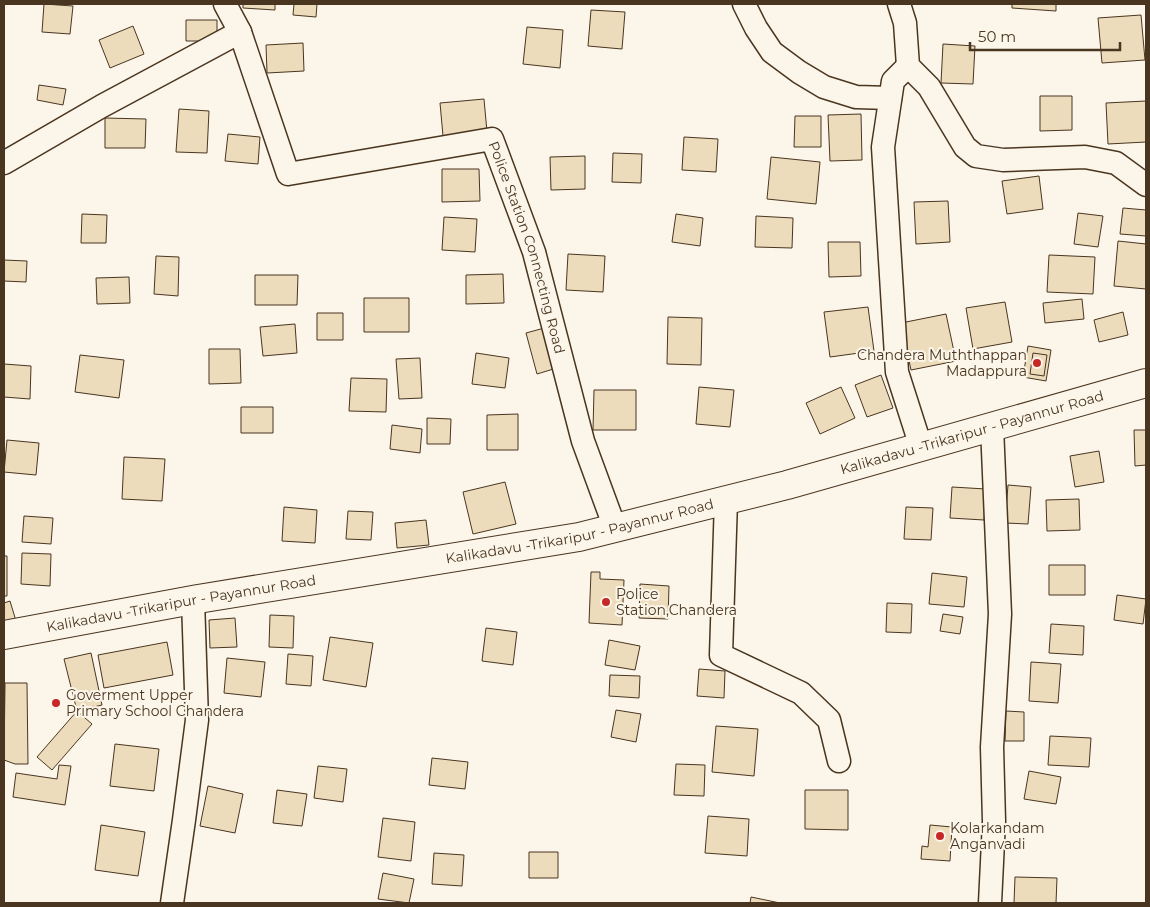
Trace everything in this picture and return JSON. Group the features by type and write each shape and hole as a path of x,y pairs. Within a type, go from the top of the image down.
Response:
{"main road":[{"name":"Kalikadavu -Trikaripur - Payannur Road","path":"4,635 194,600 579,538 921,447 1146,383"}],"street":[{"path":"4,163 102,106 240,32 225,4"},
{"path":"744,4 756,28 772,52 799,72 824,87 856,97 890,98"},
{"path":"899,4 905,23 908,66 928,87 965,147 976,156 1003,160 1085,157 1116,163 1146,185"},
{"name":"Police Station Connecting Road","path":"240,32 288,174 492,139 534,252 583,441 615,528"},
{"path":"908,66 892,81 883,148 897,372 921,447"},
{"path":"990,903 994,821 992,747 1000,614 992,427"},
{"path":"726,500 721,655 800,693 829,720 839,761"},
{"path":"172,903 196,720 194,600"}],"building":[{"path":"44,4 73,6 70,34 42,32"},
{"path":"243,4 275,4 275,10 243,8"},
{"path":"294,4 317,4 316,17 293,15"},
{"path":"1012,4 1056,4 1056,11 1012,8"},
{"path":"591,10 625,12 622,49 588,46"},
{"path":"1141,15 1145,60 1102,63 1098,18"},
{"path":"186,20 217,20 217,41 186,41"},
{"path":"133,26 144,54 110,68 99,40"},
{"path":"527,27 563,30 560,68 523,64"},
{"path":"303,43 304,71 267,73 266,45"},
{"path":"943,44 975,46 973,84 941,83"},
{"path":"39,85 66,89 63,105 37,100"},
{"path":"1040,96 1072,96 1072,130 1040,131"},
{"path":"484,99 487,132 443,136 440,103"},
{"path":"1146,101 1146,142 1108,144 1106,103"},
{"path":"179,109 209,111 207,153 176,152"},
{"path":"861,114 862,160 830,161 828,115"},
{"path":"795,116 821,116 821,147 794,147"},
{"path":"105,118 146,119 145,148 105,148"},
{"path":"228,134 260,137 258,164 225,161"},
{"path":"684,137 718,139 716,172 682,170"},
{"path":"613,153 642,154 641,183 612,182"},
{"path":"585,156 585,189 551,190 550,157"},
{"path":"771,157 820,162 816,204 767,199"},
{"path":"442,169 479,169 480,201 442,202"},
{"path":"1039,176 1043,209 1007,214 1002,181"},
{"path":"948,201 950,242 916,244 914,202"},
{"path":"1123,208 1146,210 1146,236 1120,234"},
{"path":"1078,213 1103,216 1098,247 1074,244"},
{"path":"82,214 107,215 106,243 81,243"},
{"path":"676,214 703,218 700,246 672,242"},
{"path":"756,216 793,218 792,248 755,247"},
{"path":"444,217 477,219 475,252 442,250"},
{"path":"1118,241 1146,244 1146,289 1114,286"},
{"path":"828,242 860,242 861,276 829,277"},
{"path":"568,254 605,256 603,292 566,290"},
{"path":"1049,255 1095,257 1093,294 1047,292"},
{"path":"156,256 179,257 178,296 154,294"},
{"path":"4,260 27,261 26,282 4,281"},
{"path":"503,274 504,303 466,304 466,275"},
{"path":"255,275 298,275 297,305 255,305"},
{"path":"129,277 130,303 97,304 96,278"},
{"path":"364,298 409,298 409,332 364,332"},
{"path":"1082,299 1084,319 1045,323 1043,303"},
{"path":"1005,302 1012,342 973,349 966,308"},
{"path":"868,307 874,351 830,357 824,312"},
{"path":"1123,312 1128,335 1099,342 1094,320"},
{"path":"317,313 343,313 343,340 317,340"},
{"path":"946,314 956,361 911,370 901,323"},
{"path":"668,317 702,318 701,365 667,364"},
{"path":"295,324 297,353 263,356 260,327"},
{"path":"548,327 560,367 537,374 526,333"},
{"name":"Chandera Muththappan Madappura","path":"1028,346 1051,350 1046,381 1023,377"},
{"path":"209,349 240,349 241,383 209,384"},
{"path":"476,353 509,358 505,388 472,384"},
{"path":"1033,353 1047,355 1044,376 1030,374"},
{"path":"80,355 124,360 119,398 75,392"},
{"path":"420,358 422,398 399,399 396,359"},
{"path":"4,364 31,366 30,399 4,397"},
{"path":"881,375 893,408 867,417 855,385"},
{"path":"351,378 387,379 386,412 349,411"},
{"path":"699,387 734,390 730,427 696,424"},
{"path":"841,387 855,418 820,434 806,403"},
{"path":"594,390 636,390 636,430 593,430"},
{"path":"241,407 273,407 273,433 241,433"},
{"path":"518,414 518,450 487,450 487,415"},
{"path":"427,418 451,419 450,444 427,444"},
{"path":"392,425 422,429 420,453 390,449"},
{"path":"1134,430 1146,430 1146,465 1135,466"},
{"path":"7,440 39,443 36,475 4,472"},
{"path":"1099,451 1104,482 1075,487 1070,456"},
{"path":"124,457 165,459 162,501 122,499"},
{"path":"505,482 516,524 473,534 463,492"},
{"path":"1008,485 1031,487 1028,524 1005,523"},
{"path":"952,487 986,489 984,520 950,518"},
{"path":"1079,499 1080,530 1047,531 1046,500"},
{"path":"284,507 317,510 315,543 282,541"},
{"path":"906,507 933,508 931,540 904,539"},
{"path":"348,511 373,512 371,540 346,539"},
{"path":"24,516 53,518 51,544 22,542"},
{"path":"426,520 429,545 397,548 395,523"},
{"path":"22,553 51,554 50,586 21,584"},
{"path":"4,556 7,556 7,596 4,596"},
{"path":"1049,565 1085,565 1085,595 1049,595"},
{"name":"Police Station,Chandera","path":"591,572 600,572 600,579 624,580 622,625 589,623"},
{"path":"932,573 967,577 964,607 929,604"},
{"path":"640,584 669,586 668,619 639,618"},
{"path":"1117,595 1146,599 1143,624 1114,620"},
{"path":"10,601 16,621 4,624 4,603"},
{"path":"887,603 912,604 911,633 886,632"},
{"path":"943,614 963,617 960,634 940,631"},
{"path":"270,615 294,616 293,648 269,647"},
{"path":"235,618 237,647 210,648 209,620"},
{"path":"1051,624 1084,626 1083,655 1049,653"},
{"path":"486,628 517,632 513,665 482,661"},
{"path":"330,637 373,643 366,687 323,680"},
{"path":"609,640 640,646 635,670 605,665"},
{"name":"Goverment Upper Primary School Chandera","path":"167,642 173,675 104,688 98,655"},
{"name":"Goverment Upper Primary School Chandera","path":"91,653 102,705 77,711 64,659"},
{"path":"288,654 313,656 311,686 286,684"},
{"path":"227,658 265,662 261,697 224,693"},
{"path":"1031,662 1061,664 1058,703 1029,701"},
{"path":"699,669 725,671 724,698 697,696"},
{"path":"610,675 640,676 639,698 609,696"},
{"path":"5,683 27,683 28,764 15,764 4,760"},
{"path":"616,710 641,714 636,742 611,737"},
{"name":"Goverment Upper Primary School Chandera","path":"77,711 92,724 52,770 37,757"},
{"path":"1006,711 1024,712 1024,741 1005,741"},
{"path":"716,726 758,729 754,776 712,772"},
{"path":"1050,736 1091,738 1089,767 1048,765"},
{"path":"115,744 159,749 154,791 110,786"},
{"path":"432,758 468,762 465,789 429,785"},
{"path":"676,764 705,765 704,796 674,795"},
{"path":"59,765 71,766 65,805 13,797 16,773 57,779"},
{"path":"318,766 347,769 343,802 314,798"},
{"path":"1029,771 1061,777 1056,804 1024,799"},
{"path":"208,786 243,794 235,833 200,826"},
{"path":"277,790 307,794 302,826 273,823"},
{"path":"805,790 848,790 848,830 805,829"},
{"path":"708,816 749,819 747,856 705,853"},
{"path":"383,818 415,822 411,861 378,857"},
{"path":"101,825 145,832 138,876 95,870"},
{"name":"Kolarkandam Anganvadi","path":"930,825 952,827 950,861 921,859 922,846 928,847"},
{"path":"529,852 558,852 558,878 529,878"},
{"path":"434,853 464,855 462,886 432,884"},
{"path":"383,873 414,879 409,903 378,899"},
{"path":"1015,877 1057,878 1056,903 1014,903"},
{"path":"751,897 780,903 750,903"}],"place":[{"name":"Chandera Muththappan Madappura","path":"1037,363"},
{"name":"Police Station,Chandera","path":"606,602"},
{"name":"Goverment Upper Primary School Chandera","path":"56,703"},
{"name":"Kolarkandam Anganvadi","path":"940,836"}]}
